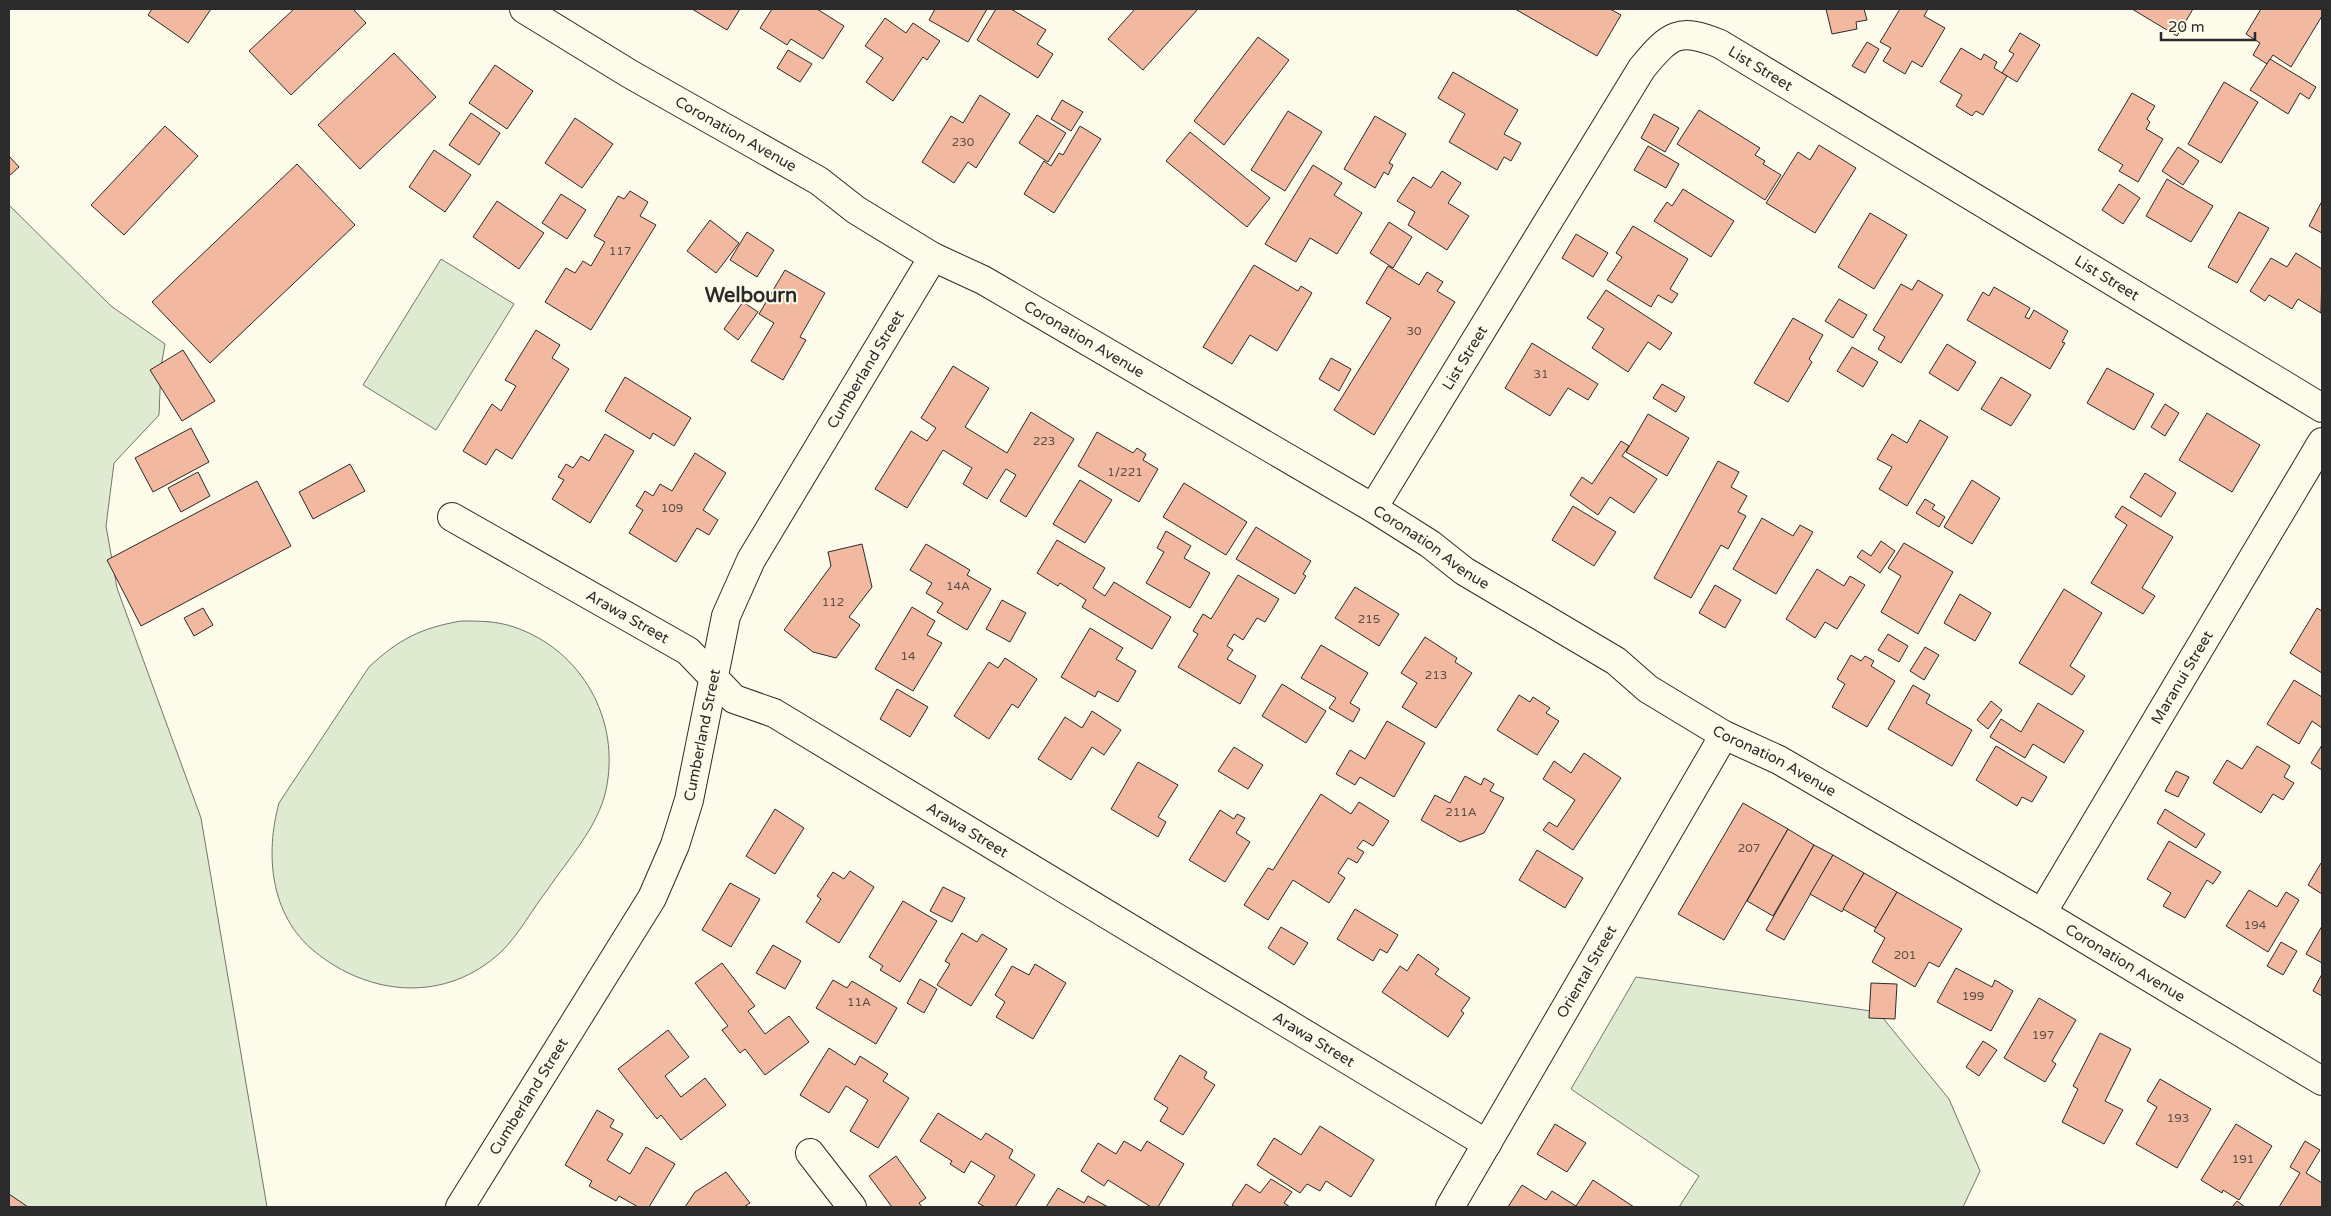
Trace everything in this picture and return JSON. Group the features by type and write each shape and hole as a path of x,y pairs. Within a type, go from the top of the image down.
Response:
{"main road":[{"name":"Coronation Avenue","path":"532,12 630,74 819,181 856,210 934,258 983,280 1373,508 1430,544 1464,571 1616,661 1648,689 1724,735 1779,760 2042,913 2322,1081"},
{"name":"List Street","path":"1373,508 1642,68 1659,47 1682,34 1698,35 1720,44 2322,408"},
{"name":"Cumberland Street","path":"460,1207 652,898 676,845 689,800 712,678 726,616 752,560 934,258"},
{"name":"Maranui Street","path":"2042,913 2322,442"},
{"name":"Arawa Street","path":"452,517 688,651 734,699 774,712 1487,1144"},
{"name":"Oriental Street","path":"1450,1207 1724,735"},
{"path":"810,1153 852,1207"}],"green space":[{"path":"9,205 111,306 165,344 161,367 159,415 114,463 106,526 117,588 201,818 267,1207 9,1207"},
{"path":"441,259 514,304 436,430 363,385"},
{"path":"461,621 495,622 514,627 538,638 559,652 577,670 591,691 601,714 608,738 609,764 606,790 597,817 582,842 501,952 479,968 456,980 432,986 408,988 383,985 359,978 336,966 314,951 299,936 288,920 280,902 272,863 272,843 279,803 369,667 390,649 411,636 434,627"},
{"path":"1636,977 1878,1012 1949,1099 1980,1171 1963,1207 1679,1207 1699,1176 1571,1089"}],"building":[{"path":"152,9 211,9 188,43 148,15"},
{"path":"294,9 353,9 366,23 291,95 249,51"},
{"path":"692,9 740,9 727,30"},
{"path":"772,9 817,9 844,26 823,59 791,39 787,45 760,28"},
{"path":"935,9 987,9 968,42 929,20"},
{"path":"996,9 1011,9 1046,30 1037,44 1053,54 1038,78 977,40"},
{"path":"1135,9 1198,9 1143,70 1108,39"},
{"path":"1515,9 1610,9 1621,15 1597,56"},
{"path":"1826,9 1864,9 1867,20 1856,22 1857,29 1832,34"},
{"path":"1900,9 1928,9 1924,16 1945,28 1922,67 1912,61 1905,74 1883,61 1891,48 1880,42"},
{"path":"2132,9 2193,9 2177,36"},
{"path":"2261,9 2322,9 2322,16 2291,67 2273,55 2267,64 2253,55 2260,43 2246,34"},
{"path":"885,18 906,33 913,23 940,41 927,60 923,57 893,101 866,82 883,58 865,46"},
{"path":"2020,33 2040,45 2017,82 2002,73 2014,54 2009,51"},
{"path":"1258,37 1289,60 1224,145 1194,121"},
{"path":"1867,42 1879,49 1865,73 1852,66"},
{"path":"1961,48 1981,60 1984,54 1997,62 1994,68 2007,76 1983,115 1976,111 1972,116 1956,106 1962,95 1940,82"},
{"path":"788,50 812,64 800,82 777,68"},
{"path":"394,53 436,97 360,169 318,125"},
{"path":"2270,59 2316,87 2309,99 2300,93 2288,114 2250,90"},
{"path":"495,65 533,91 507,129 469,103"},
{"path":"1453,72 1518,110 1504,134 1521,143 1511,161 1504,157 1497,170 1449,142 1465,114 1438,98"},
{"path":"2224,82 2258,102 2221,163 2188,144"},
{"path":"2132,93 2155,106 2147,119 2150,122 2146,129 2163,139 2138,182 2119,171 2123,165 2098,150"},
{"path":"980,95 1010,114 976,168 968,162 954,183 922,162 951,116 963,123"},
{"path":"1062,100 1083,112 1071,131 1051,119"},
{"path":"1699,110 1760,148 1755,155 1765,161 1763,164 1781,175 1765,200 1677,144"},
{"path":"1288,111 1322,132 1285,191 1251,170"},
{"path":"471,113 500,133 479,165 449,145"},
{"path":"1654,114 1679,128 1665,152 1641,138"},
{"path":"1037,115 1066,133 1048,162 1019,143"},
{"path":"1375,116 1406,134 1389,163 1393,165 1388,175 1384,172 1375,188 1344,169"},
{"path":"575,118 613,144 582,188 545,163"},
{"path":"165,126 198,156 124,235 91,205"},
{"path":"1080,126 1101,139 1054,213 1024,194 1044,161 1051,166 1059,153 1063,155"},
{"path":"1190,132 1270,198 1247,227 1166,161"},
{"path":"1819,145 1856,168 1815,233 1766,203 1798,152 1810,160"},
{"path":"1648,146 1679,164 1666,188 1634,170"},
{"path":"2178,147 2199,161 2183,185 2162,171"},
{"path":"434,150 471,175 445,212 409,187"},
{"path":"9,156 19,167 9,176"},
{"path":"297,164 355,225 210,363 152,302"},
{"path":"1313,165 1342,183 1334,195 1362,213 1337,254 1310,238 1296,262 1265,244"},
{"path":"1442,171 1461,183 1448,203 1469,216 1447,250 1408,225 1415,212 1397,201 1413,177 1431,188"},
{"path":"2167,179 2213,206 2191,242 2146,216"},
{"path":"2119,184 2140,198 2123,224 2102,210"},
{"path":"1683,189 1734,221 1711,257 1654,221 1667,202 1672,206"},
{"path":"630,191 648,202 640,216 656,225 591,330 545,302 566,268 575,273 583,261 591,266 605,242 594,236 618,196 624,199"},
{"path":"561,194 586,210 567,239 542,223"},
{"path":"497,201 544,233 519,269 473,237"},
{"path":"2322,201 2322,233 2309,226"},
{"path":"2239,212 2269,228 2237,283 2208,267"},
{"path":"1870,213 1907,235 1874,289 1838,267"},
{"path":"710,220 739,243 716,273 687,251"},
{"path":"1389,222 1412,237 1393,268 1370,253"},
{"path":"1633,226 1688,259 1670,289 1678,294 1672,303 1658,295 1651,307 1607,280 1622,257 1616,253"},
{"path":"747,232 774,250 757,277 730,260"},
{"path":"1576,234 1608,253 1593,277 1562,258"},
{"path":"2296,253 2322,269 2321,313 2298,299 2292,309 2269,295 2265,301 2250,291 2271,258 2287,267"},
{"path":"1254,265 1298,291 1301,286 1312,293 1277,351 1250,335 1232,364 1203,347"},
{"path":"1388,266 1419,285 1427,272 1443,282 1437,291 1455,302 1374,435 1334,410 1391,318 1366,303"},
{"path":"785,270 825,293 800,337 806,340 783,380 751,361 774,323 759,314"},
{"path":"1918,280 1943,295 1901,363 1878,349 1885,337 1873,330 1901,284 1912,290"},
{"path":"1994,287 2030,308 2025,317 2029,319 2034,310 2068,331 2062,342 2065,343 2050,369 1967,320 1983,292 1989,296"},
{"path":"1606,290 1672,333 1660,350 1648,342 1628,372 1592,348 1604,329 1587,318"},
{"path":"1839,299 1867,315 1853,338 1825,321"},
{"path":"743,302 758,312 738,340 724,329"},
{"path":"1793,318 1823,335 1809,359 1812,362 1788,402 1754,383"},
{"path":"536,330 560,345 552,358 569,369 512,459 496,449 486,465 463,451 492,404 501,411 516,386 505,380"},
{"path":"1532,343 1598,384 1588,400 1568,388 1550,416 1505,388"},
{"path":"1947,344 1976,362 1958,391 1929,373"},
{"path":"1852,347 1878,362 1863,387 1837,371"},
{"path":"183,350 215,401 182,421 150,370"},
{"path":"1331,358 1351,369 1339,391 1319,379"},
{"path":"953,366 989,388 965,427 1007,453 1031,412 1074,439 1026,517 1000,501 1016,475 1006,469 987,499 963,484 972,468 943,450 907,508 875,489 911,431 927,441 936,428 921,418"},
{"path":"2107,368 2154,394 2134,430 2087,403"},
{"path":"625,377 691,418 674,446 653,433 650,439 605,411"},
{"path":"2001,377 2031,395 2011,426 1981,409"},
{"path":"1662,384 1685,397 1676,412 1653,398"},
{"path":"2165,404 2179,413 2165,436 2151,427"},
{"path":"2207,413 2260,445 2232,492 2179,460"},
{"path":"1648,414 1689,438 1667,476 1626,452"},
{"path":"1920,420 1948,437 1907,506 1879,489 1892,467 1877,459 1892,434 1907,443"},
{"path":"191,428 209,462 153,492 135,458"},
{"path":"1097,432 1133,453 1137,448 1146,454 1143,460 1158,469 1139,502 1078,466"},
{"path":"605,434 634,451 590,523 552,499 564,480 558,477 566,464 573,468 581,456 589,461"},
{"path":"1621,441 1629,446 1622,456 1657,479 1634,513 1610,497 1598,515 1570,495 1582,477 1592,484"},
{"path":"695,453 726,473 703,510 718,520 709,535 697,528 676,562 629,533 643,510 636,506 645,491 653,496 660,484 672,491"},
{"path":"1718,461 1739,472 1731,487 1747,496 1738,512 1746,516 1728,549 1721,545 1691,598 1654,578"},
{"path":"350,464 365,491 313,519 299,492"},
{"path":"198,472 210,496 181,512 168,488"},
{"path":"2145,473 2176,493 2161,517 2130,497"},
{"path":"1080,480 1112,500 1085,543 1053,524"},
{"path":"1972,480 2000,498 1972,544 1944,527"},
{"path":"257,481 291,546 141,626 107,560"},
{"path":"1184,483 1247,522 1226,555 1163,517"},
{"path":"1925,499 1935,505 1932,509 1945,517 1939,527 1916,513"},
{"path":"1573,506 1616,532 1594,566 1552,540"},
{"path":"2122,506 2173,537 2142,588 2155,596 2143,614 2091,583 2127,525 2115,517"},
{"path":"1762,518 1793,536 1800,525 1813,532 1776,594 1733,569"},
{"path":"1256,527 1311,561 1303,574 1306,576 1295,594 1236,559"},
{"path":"1166,531 1191,546 1184,558 1210,573 1190,608 1146,583 1164,552 1157,548"},
{"path":"1057,540 1105,568 1093,588 1105,596 1114,582 1171,617 1152,649 1082,607 1086,600 1060,583 1058,586 1037,573"},
{"path":"1881,541 1895,551 1880,573 1857,557 1862,550 1871,556"},
{"path":"1904,543 1953,572 1918,634 1881,612 1901,576 1888,568"},
{"path":"862,544 872,587 849,617 860,625 836,658 813,652 784,630 831,566 828,552"},
{"path":"926,544 970,570 967,575 991,589 967,630 937,612 943,603 926,593 932,583 910,570"},
{"path":"1817,569 1844,586 1850,576 1865,585 1837,629 1825,622 1815,638 1786,619"},
{"path":"1238,575 1279,599 1265,622 1257,618 1243,640 1234,634 1227,646 1233,650 1227,659 1256,676 1240,704 1178,667 1198,634 1193,631 1203,614 1211,619"},
{"path":"1715,585 1741,600 1725,628 1699,613"},
{"path":"1355,587 1399,614 1379,646 1335,618"},
{"path":"2064,589 2102,613 2070,666 2085,676 2072,695 2019,663"},
{"path":"1960,594 1991,613 1975,641 1944,623"},
{"path":"1002,600 1026,613 1010,642 986,629"},
{"path":"912,607 935,621 927,635 942,643 913,691 875,669"},
{"path":"203,608 213,625 194,636 184,618"},
{"path":"2317,608 2322,611 2322,673 2290,653"},
{"path":"1090,628 1123,648 1116,659 1136,671 1118,702 1098,691 1095,697 1061,677"},
{"path":"1888,634 1908,646 1899,662 1878,650"},
{"path":"1425,637 1457,658 1455,662 1472,673 1436,728 1402,707 1417,683 1401,673"},
{"path":"1321,645 1368,673 1350,703 1360,709 1353,722 1329,708 1336,698 1301,678"},
{"path":"1925,647 1939,655 1924,680 1910,671"},
{"path":"1851,655 1861,661 1865,656 1874,661 1871,666 1895,681 1867,727 1832,707 1845,684 1837,679"},
{"path":"1005,658 1037,679 1018,708 1012,704 989,739 954,716 989,662 998,668"},
{"path":"2294,680 2322,697 2322,728 2312,721 2299,744 2267,724"},
{"path":"1282,684 1326,711 1306,743 1262,716"},
{"path":"1913,685 1930,695 1926,703 1972,730 1952,766 1888,729"},
{"path":"897,689 928,707 910,737 880,719"},
{"path":"1519,695 1530,702 1533,697 1550,708 1546,713 1559,721 1537,755 1497,730"},
{"path":"1991,701 2002,710 1988,729 1977,720"},
{"path":"2038,703 2084,731 2064,763 2033,744 2025,758 1990,737 2001,719 2021,732"},
{"path":"1092,711 1121,730 1104,755 1092,747 1071,780 1038,759 1065,717 1082,728"},
{"path":"1387,721 1425,743 1394,797 1360,777 1355,785 1336,774 1350,750 1365,759"},
{"path":"2322,745 2322,770 2311,763"},
{"path":"1996,746 2047,777 2032,802 2022,797 2017,806 1976,780"},
{"path":"2257,746 2290,766 2284,777 2294,783 2283,800 2273,794 2261,813 2213,783 2227,760 2242,769"},
{"path":"1234,747 1263,765 1248,789 1218,771"},
{"path":"1584,753 1621,778 1573,850 1543,830 1549,822 1557,827 1575,800 1543,779 1554,761 1571,773"},
{"path":"1138,762 1178,785 1158,817 1166,822 1158,837 1111,809"},
{"path":"2176,771 2189,777 2178,797 2165,791"},
{"path":"1465,776 1481,785 1484,778 1494,784 1490,791 1504,798 1484,833 1460,842 1421,820 1435,795 1450,803"},
{"path":"1321,794 1351,814 1359,802 1389,821 1373,846 1363,840 1357,848 1364,852 1357,863 1348,858 1338,873 1345,878 1329,903 1293,880 1268,920 1244,905 1268,868 1273,870"},
{"path":"1743,803 1788,829 1724,940 1678,914"},
{"path":"775,809 804,828 775,874 746,856"},
{"path":"2165,809 2205,834 2196,848 2157,823"},
{"path":"1220,810 1234,819 1237,814 1245,818 1236,833 1250,842 1225,882 1189,860"},
{"path":"1788,829 1814,845 1773,916 1747,901"},
{"path":"2169,841 2221,872 2213,884 2207,880 2185,918 2163,906 2171,893 2147,879"},
{"path":"1814,845 1833,855 1784,940 1766,930"},
{"path":"1537,850 1583,878 1565,908 1519,880"},
{"path":"1833,855 1864,873 1842,912 1810,894"},
{"path":"2322,864 2322,894 2308,885"},
{"path":"850,871 874,887 839,943 806,922 821,899 817,896 833,872 844,879"},
{"path":"1864,873 1897,892 1876,928 1843,909"},
{"path":"730,883 760,899 731,947 702,930"},
{"path":"943,887 965,898 952,922 930,911"},
{"path":"2249,890 2277,907 2286,892 2299,900 2268,952 2226,926"},
{"path":"1897,892 1962,929 1939,967 1929,962 1915,987 1872,962 1885,938 1874,931"},
{"path":"903,901 937,921 900,982 880,970 883,966 869,957"},
{"path":"1355,909 1398,935 1387,953 1380,949 1373,961 1337,939"},
{"path":"2322,926 2322,963 2306,954"},
{"path":"1281,927 1308,943 1294,965 1268,948"},
{"path":"962,933 977,942 982,934 1007,949 971,1006 937,985 950,964 945,961"},
{"path":"2281,942 2297,951 2283,975 2267,966"},
{"path":"773,945 801,961 785,989 756,973"},
{"path":"1418,954 1439,969 1435,974 1470,998 1461,1011 1464,1013 1448,1037 1382,992 1400,966 1407,971"},
{"path":"722,963 755,1006 748,1011 765,1034 789,1016 809,1042 765,1075 745,1049 740,1053 722,1030 728,1026 695,983"},
{"path":"1035,964 1066,983 1033,1039 996,1017 1005,1002 995,995 1012,966 1029,975"},
{"path":"1956,968 1992,987 1995,980 2013,991 1991,1031 1937,1002"},
{"path":"2322,974 2322,996 2313,991"},
{"path":"920,979 937,989 924,1013 907,1003"},
{"path":"833,980 847,988 852,981 897,1008 876,1044 816,1008"},
{"path":"1871,983 1897,984 1895,1019 1869,1018"},
{"path":"2039,998 2076,1020 2052,1061 2056,1064 2045,1082 2004,1058"},
{"path":"668,1030 689,1057 665,1076 681,1097 705,1078 726,1105 681,1140 661,1115 657,1119 618,1069"},
{"path":"2100,1033 2131,1049 2105,1101 2123,1110 2104,1144 2062,1122 2078,1089 2073,1086"},
{"path":"1983,1041 1997,1050 1979,1076 1966,1067"},
{"path":"829,1048 855,1065 860,1056 888,1074 883,1081 909,1098 878,1148 850,1131 868,1100 846,1086 829,1113 800,1095"},
{"path":"1180,1055 1207,1072 1204,1078 1215,1085 1183,1135 1160,1121 1168,1108 1154,1099"},
{"path":"2160,1079 2211,1109 2177,1168 2136,1144 2157,1107 2147,1101"},
{"path":"597,1110 614,1120 610,1127 623,1134 607,1160 630,1174 646,1147 675,1164 649,1207 638,1207 619,1196 616,1201 589,1186 592,1181 565,1165"},
{"path":"938,1113 981,1140 986,1133 1013,1150 1009,1158 1035,1175 1015,1207 985,1207 978,1203 995,1176 971,1161 964,1173 950,1164 952,1161 920,1141"},
{"path":"1555,1124 1586,1143 1567,1172 1537,1154"},
{"path":"2236,1124 2272,1146 2239,1200 2223,1190 2222,1193 2201,1180"},
{"path":"1320,1126 1374,1160 1351,1197 1326,1181 1320,1191 1307,1184 1300,1193 1257,1165 1274,1138 1301,1155"},
{"path":"1124,1141 1141,1151 1147,1141 1184,1164 1158,1207 1151,1207 1108,1180 1104,1186 1081,1171 1098,1143 1116,1154"},
{"path":"2305,1141 2320,1150 2306,1173 2322,1183 2322,1207 2279,1207 2300,1173 2290,1167"},
{"path":"896,1156 926,1198 919,1203 922,1207 892,1207 869,1176"},
{"path":"726,1172 750,1203 744,1207 685,1207 695,1192"},
{"path":"1271,1179 1292,1192 1284,1203 1290,1207 1235,1207 1232,1205 1246,1184 1260,1193"},
{"path":"1593,1180 1634,1207 1508,1207 1522,1185 1546,1200 1552,1191 1576,1206"},
{"path":"1058,1188 1084,1203 1088,1196 1108,1207 1046,1207"},
{"path":"9,1194 28,1207 9,1207"},
{"path":"2237,1201 2245,1207 2232,1207"}],"district":[{"name":"Welbourn","path":"751,295"}]}
